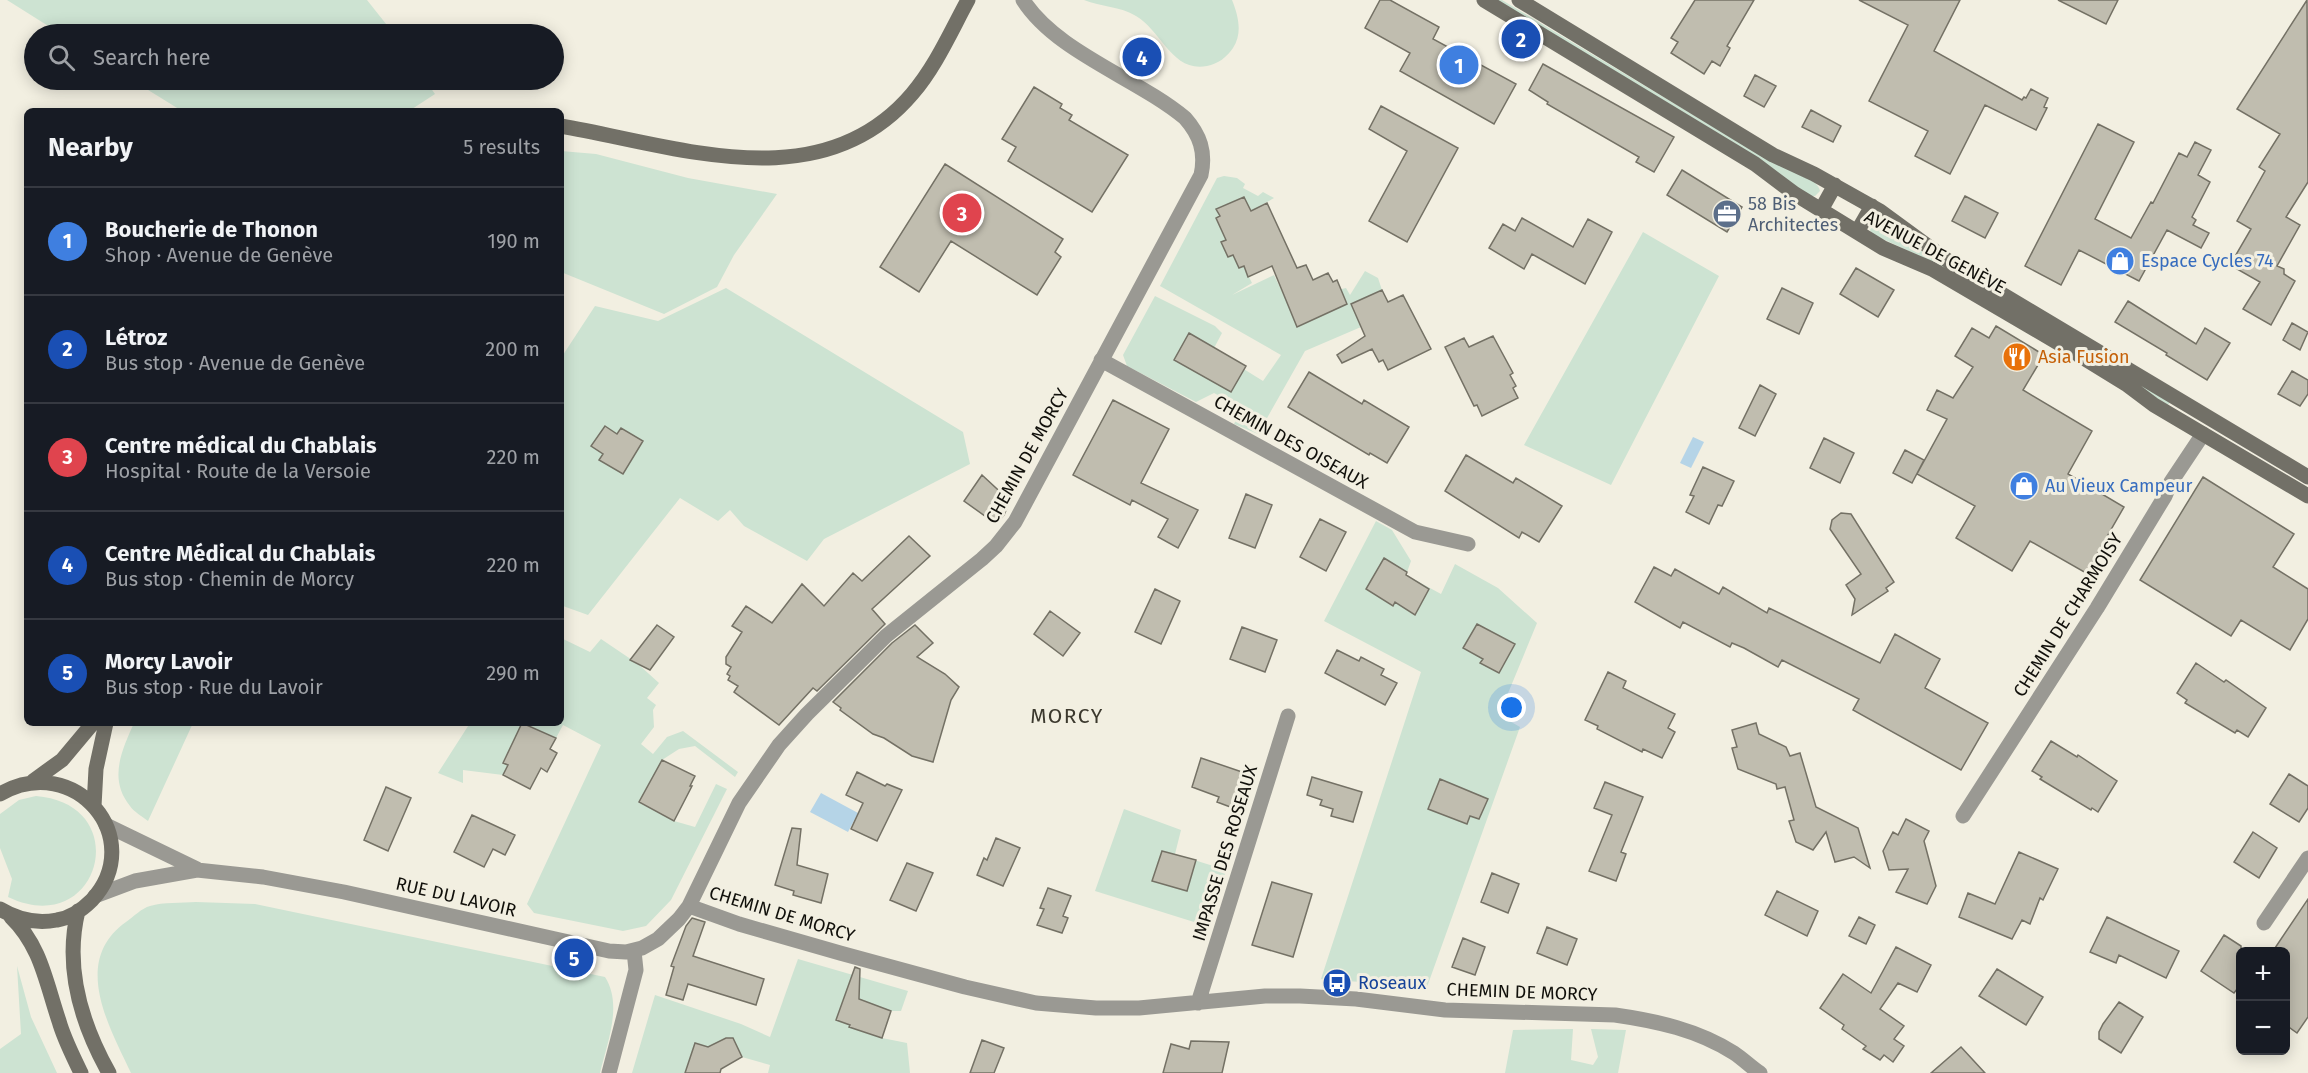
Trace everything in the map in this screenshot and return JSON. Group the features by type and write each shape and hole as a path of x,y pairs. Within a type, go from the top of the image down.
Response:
{"main road":[{"path":"564,127 709,154 747,158 796,157 827,150 871,130 908,98 930,70 968,0"},
{"name":"AVENUE DE GENÈVE","path":"1484,0 1755,164 1787,188 1883,248 1932,269 2082,357 2126,384 2154,405 2308,496"},
{"name":"AVENUE DE GENÈVE","path":"1519,0 1773,154 1872,206 1955,266 2308,477"},
{"path":"1821,210 1835,185"},
{"path":"1857,232 1872,206"},
{"path":"2202,434 2212,420"},
{"path":"33,781 62,760 90,726"},
{"path":"94,806 96,769 105,726"},
{"path":"0,794 14,786 33,781 66,786 82,794 94,806 106,825 111,854 109,869 95,896 78,911 62,919 44,922 26,921 4,912"},
{"path":"78,911 72,944 74,977 86,1020 109,1073"},
{"path":"4,912 30,939 38,953 59,1023 81,1073"}],"street":[{"name":"CHEMIN DE MORCY","path":"1023,0 1034,16 1056,36 1180,113 1195,129 1203,151 1202,167 1197,182 1024,508 1006,536 982,559 886,636 793,729 766,761 742,798 689,906 739,924 829,950 1022,1000 1102,1008 1147,1007 1265,996 1300,996 1356,999 1445,1010 1615,1015 1681,1028 1733,1053 1760,1073"},
{"name":"CHEMIN DES OISEAUX","path":"1101,360 1415,532 1468,544"},
{"name":"CHEMIN DE CHARMOISY","path":"1963,816 2097,608 2202,434"},
{"name":"IMPASSE DES ROSEAUX","path":"1198,1003 1288,716"},
{"name":"RUE DU LAVOIR","path":"106,825 198,870"},
{"path":"2265,923 2308,858"},
{"name":"RUE DU LAVOIR","path":"95,896 135,881 198,870 263,877 344,892 601,950 634,951"},
{"path":"609,1073 636,970 634,951 650,944 664,933 689,906"}],"green space":[{"path":"7,0 367,0 386,24 45,24"},
{"path":"1084,0 1232,0 1238,18 1238,36 1233,48 1222,60 1207,66 1195,66 1176,57 1145,22 1136,16 1124,10"},
{"path":"1492,0 1502,0 1770,161 1807,177 1818,186 1820,191 1815,196 1809,196"},
{"path":"148,90 432,90 435,94 414,108 177,108"},
{"path":"564,151 596,154 688,178 777,194 734,255 717,287 664,314 564,273"},
{"path":"1224,176 1237,178 1245,184 1243,188 1258,196 1263,192 1274,198 1251,211 1217,209 1220,216 1216,219 1226,240 1221,242 1233,255 1237,253 1252,283 1232,295 1274,275 1287,302 1346,288 1350,295 1365,271 1378,278 1382,290 1354,303 1361,327 1305,351 1258,434 1234,424 1242,408 1214,393 1196,402 1127,366 1123,355 1155,296 1215,326 1222,333 1213,350 1263,381 1281,355 1160,286 1217,178"},
{"path":"1880,221 1926,254 2170,402 2168,405 1924,258 1872,234 1870,230 1875,222"},
{"path":"1643,232 1719,276 1611,485 1524,445"},
{"path":"726,288 963,432 970,464 824,539 807,561 744,526 730,510 718,521 680,498 588,615 564,606 564,353 595,306 658,321"},
{"path":"1376,521 1392,530 1411,561 1406,575 1441,594 1455,564 1498,588 1537,623 1499,715 1520,727 1427,987 1321,979 1421,672 1324,621"},
{"path":"564,639 590,652 601,639 638,664 659,683 647,698 656,705 653,710 654,727 641,744 653,754 667,737 683,731 738,772 735,777 695,746 679,749 662,760 674,821 695,827 716,784 727,789 671,900 646,926 623,931 534,913 527,904 601,745 564,726"},
{"path":"133,726 192,726 148,821 132,808 123,796 118,775 125,744"},
{"path":"468,726 521,726 503,762 508,765 503,775 463,770 463,783 438,773"},
{"path":"530,726 562,726 556,738"},
{"path":"36,796 67,804 87,821 95,843 94,866 84,886 65,901 40,906 8,897 12,879 0,848 0,814 19,800"},
{"path":"1124,809 1181,830 1175,854 1226,870 1210,927 1095,891"},
{"path":"196,902 255,904 605,977 613,1000 613,1012 600,1073 131,1073 105,1015 98,975 100,955 110,938 144,909 161,904"},
{"path":"798,959 908,991 901,1011 891,1011 882,1038 907,1043 910,1073 768,1073 770,1065 742,1057 724,1062 720,1073 632,1073 655,995 741,1024 770,1037"},
{"path":"17,966 31,1017 57,1073 0,1073 0,1049 21,1034"},
{"path":"1573,1029 1571,1060 1593,1065 1598,1057 1591,1029 1626,1030 1618,1073 1505,1073 1513,1030"}],"water":[{"path":"1693,437 1704,442 1691,468 1680,463"},
{"path":"821,793 858,813 848,832 810,812"}],"building":[{"path":"1380,0 1390,0 1439,27 1433,39 1516,84 1494,124 1400,71 1410,53 1365,28"},
{"path":"1695,0 1754,0 1727,46 1730,48 1720,66 1712,61 1704,74 1671,53 1678,42 1671,38"},
{"path":"1859,0 1960,0 1934,51 2022,100 2026,98 2031,89 2048,98 2044,107 2047,108 2036,130 1985,105 1950,174 1915,156 1928,131 1869,101 1908,25"},
{"path":"2058,0 2118,0 2106,24"},
{"path":"2307,0 2308,182 2286,217 2300,225 2277,266 2284,269 2284,274 2295,281 2271,325 2243,309 2260,282 2230,265 2251,229 2237,221 2265,171 2259,167 2280,134 2237,109"},
{"path":"1543,64 1674,137 1654,172 1636,162 1639,157 1547,104 1548,102 1529,90"},
{"path":"1755,75 1776,86 1764,107 1744,96"},
{"path":"1034,87 1062,104 1060,108 1072,115 1069,120 1128,155 1092,212 1008,161 1016,147 1002,139"},
{"path":"1381,106 1458,148 1407,242 1369,221 1407,151 1369,129"},
{"path":"1811,110 1841,126 1833,142 1802,127"},
{"path":"2098,124 2134,142 2095,219 2131,238 2151,202 2153,203 2179,153 2187,157 2195,142 2211,150 2198,175 2210,182 2192,217 2196,220 2193,225 2209,233 2201,248 2167,230 2139,281 2079,250 2061,285 2025,266"},
{"path":"945,164 1063,239 1055,252 1061,257 1037,295 951,241 919,292 880,267"},
{"path":"1682,170 1742,207 1727,232 1667,195"},
{"path":"1965,196 1998,213 1985,238 1952,221"},
{"path":"1244,197 1251,211 1267,203 1297,268 1306,265 1313,280 1328,273 1333,282 1337,280 1347,304 1297,327 1272,266 1248,277 1244,266 1239,268 1233,255 1228,257 1221,242 1226,240 1216,218 1220,216 1216,209"},
{"path":"1522,218 1573,247 1588,219 1612,232 1585,284 1532,254 1524,269 1489,248 1503,224 1515,231"},
{"path":"1856,268 1894,290 1878,317 1840,294"},
{"path":"1782,288 1813,303 1799,334 1767,319"},
{"path":"1382,290 1388,302 1403,295 1431,349 1388,370 1383,360 1379,362 1372,349 1342,363 1337,355 1365,336 1351,304"},
{"path":"2128,301 2196,344 2205,328 2230,343 2207,380 2115,322"},
{"path":"2292,323 2308,332 2300,350 2283,340"},
{"path":"1996,326 2044,355 2023,390 2092,431 2068,474 2124,507 2086,573 2030,541 2012,571 1956,538 1975,506 1917,474 1947,419 1927,410 1937,390 1953,398 1973,367 1955,356 1972,328 1989,338"},
{"path":"1189,333 1246,366 1231,392 1174,360"},
{"path":"1493,336 1513,373 1510,375 1516,386 1513,388 1518,398 1482,416 1477,405 1474,406 1445,347 1464,338 1469,347"},
{"path":"2292,371 2308,380 2308,394 2300,406 2278,394"},
{"path":"1309,372 1362,404 1364,400 1409,427 1387,463 1370,453 1369,455 1288,407"},
{"path":"1760,385 1776,394 1755,436 1739,428"},
{"path":"1113,400 1169,429 1141,483 1198,510 1178,548 1158,537 1168,519 1132,500 1130,505 1073,475"},
{"path":"605,426 617,434 621,428 643,441 623,474 599,460 603,454 591,446"},
{"path":"1824,438 1854,453 1840,483 1810,468"},
{"path":"1905,450 1924,460 1912,483 1893,473"},
{"path":"1466,455 1513,483 1516,478 1562,506 1539,542 1522,532 1519,538 1445,491"},
{"path":"1703,467 1734,481 1722,506 1718,505 1709,524 1686,512 1694,496 1690,495"},
{"path":"982,475 1010,501 1004,515 996,524 964,501"},
{"path":"2203,477 2294,534 2273,567 2308,589 2308,619 2290,650 2241,620 2231,636 2140,580"},
{"path":"1246,494 1272,505 1255,548 1229,538"},
{"path":"1841,513 1851,514 1894,582 1886,588 1888,591 1852,615 1855,599 1846,585 1861,574 1830,529 1832,520"},
{"path":"1320,519 1346,532 1326,571 1300,557"},
{"path":"909,536 930,556 872,609 885,624 817,691 813,688 779,725 734,692 738,686 728,680 730,676 727,674 731,667 726,664 726,657 742,632 732,626 746,606 772,623 802,584 824,606 853,573 862,581"},
{"path":"1384,558 1429,589 1415,615 1395,602 1393,606 1366,589"},
{"path":"1654,567 1671,576 1675,569 1719,594 1723,587 1767,613 1769,608 1880,663 1895,634 1940,659 1925,688 1988,723 1961,770 1853,710 1859,699 1782,660 1778,667 1744,648 1732,643 1730,647 1683,622 1680,628 1635,602"},
{"path":"1155,589 1180,601 1161,644 1135,632"},
{"path":"1050,611 1080,633 1063,656 1034,634"},
{"path":"1477,624 1515,644 1499,673 1480,663 1483,659 1463,648"},
{"path":"657,625 674,637 650,670 630,660"},
{"path":"915,625 933,643 917,657 945,674 959,687 951,700 933,762 912,756 884,738 873,734 840,710 841,708 833,702 892,643"},
{"path":"1242,627 1277,640 1265,672 1230,659"},
{"path":"1337,650 1359,661 1361,657 1384,669 1381,675 1397,683 1385,705 1325,673"},
{"path":"2196,663 2224,682 2226,680 2266,708 2248,737 2237,730 2235,733 2185,703 2187,700 2177,693"},
{"path":"1608,672 1626,681 1623,688 1675,714 1668,728 1675,732 1662,758 1643,749 1642,752 1597,729 1598,726 1585,720"},
{"path":"1756,723 1759,734 1786,747 1790,756 1800,753 1816,807 1858,828 1870,868 1854,857 1835,862 1826,832 1813,850 1796,842 1789,821 1794,820 1785,787 1777,789 1776,784 1738,769 1732,748 1737,747 1732,730"},
{"path":"521,726 529,726 556,738 550,749 557,753 547,772 541,768 530,789 503,775 508,765 503,763"},
{"path":"2051,741 2077,757 2078,755 2117,781 2098,812 2040,779 2042,777 2032,771"},
{"path":"1201,758 1245,773 1233,808 1217,802 1219,797 1192,787"},
{"path":"662,760 695,776 674,821 639,802"},
{"path":"857,772 885,786 887,784 902,790 877,841 851,829 863,803 846,795"},
{"path":"2289,774 2308,786 2308,808 2299,822 2270,804"},
{"path":"1312,777 1362,792 1353,822 1331,816 1333,809 1320,805 1322,800 1307,795"},
{"path":"1440,779 1488,799 1479,819 1470,816 1467,824 1428,809"},
{"path":"1605,782 1643,797 1621,852 1626,854 1616,881 1589,871 1612,815 1594,808"},
{"path":"386,787 411,798 388,851 364,840"},
{"path":"472,815 515,835 505,855 493,849 484,867 454,852"},
{"path":"1906,819 1929,831 1924,841 1936,886 1927,904 1896,892 1908,869 1889,870 1883,851 1893,832 1898,835"},
{"path":"792,828 801,829 797,865 828,874 821,903 793,895 794,891 775,885"},
{"path":"2253,832 2277,848 2259,878 2234,862"},
{"path":"996,838 1020,848 1003,886 977,875 984,858 987,860"},
{"path":"1162,851 1196,860 1187,891 1152,881"},
{"path":"2019,852 2058,869 2043,900 2040,898 2030,924 2022,920 2012,939 1959,917 1968,893 1995,904"},
{"path":"907,863 933,873 916,911 890,900"},
{"path":"1492,873 1519,884 1508,913 1481,902"},
{"path":"1272,882 1312,894 1293,957 1252,945"},
{"path":"1048,888 1071,896 1063,916 1068,918 1062,933 1037,925 1044,909 1040,908"},
{"path":"1777,891 1818,911 1807,936 1765,915"},
{"path":"2308,899 2308,1017 2297,1033 2290,1028 2290,947 2276,947"},
{"path":"1859,917 1875,925 1866,944 1849,936"},
{"path":"2107,917 2179,951 2166,978 2119,955 2116,963 2090,952"},
{"path":"692,918 705,922 693,956 764,979 756,1005 688,984 683,1000 666,995 674,967 671,966 686,926"},
{"path":"1547,927 1577,939 1567,965 1537,953"},
{"path":"2224,935 2241,946 2236,947 2236,990 2234,993 2201,971"},
{"path":"1463,938 1485,947 1475,975 1452,967"},
{"path":"1896,947 1931,965 1917,992 1898,983 1880,1009 1904,1026 1894,1039 1904,1046 1893,1062 1884,1055 1880,1060 1863,1049 1866,1046 1842,1029 1844,1025 1820,1008 1843,974 1871,993"},
{"path":"855,967 860,969 859,999 891,1011 882,1038 836,1020"},
{"path":"1997,969 2043,997 2026,1025 1979,996"},
{"path":"2119,1002 2143,1017 2121,1053 2099,1039 2099,1032 2103,1024"},
{"path":"726,1038 733,1038 742,1057 721,1069 720,1073 685,1073 695,1043 708,1047"},
{"path":"982,1040 1004,1048 994,1073 970,1073"},
{"path":"1191,1041 1229,1042 1222,1073 1163,1073 1171,1044 1189,1049"},
{"path":"1961,1047 1985,1073 1931,1073"}],"place":[{"name":"Létroz","path":"1521,39"},
{"name":"Centre Médical du Chablais","path":"1142,57"},
{"name":"Boucherie de Thonon","path":"1459,65"},
{"name":"Centre médical du Chablais","path":"962,213"},
{"name":"58 Bis Architectes","path":"1727,214"},
{"name":"Espace Cycles 74","path":"2120,261"},
{"name":"Asia Fusion","path":"2017,357"},
{"name":"Au Vieux Campeur","path":"2024,486"},
{"name":"Morcy Lavoir","path":"574,958"},
{"name":"Roseaux","path":"1337,983"}],"district":[{"name":"MORCY","path":"1067,716"}]}
